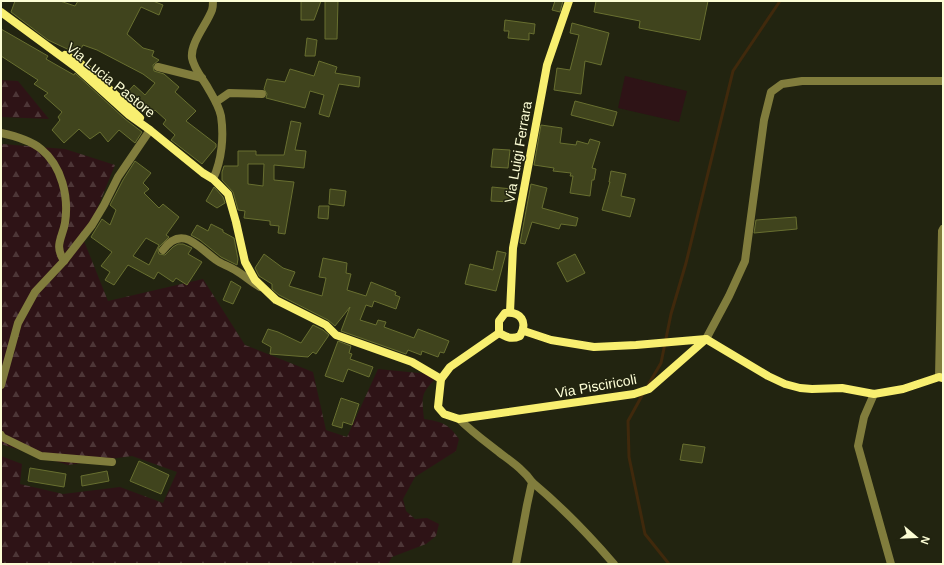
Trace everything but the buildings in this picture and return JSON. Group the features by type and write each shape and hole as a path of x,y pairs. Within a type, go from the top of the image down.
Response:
{"street":[{"path":"213,1 212,10 194,45 192,57 216,102 221,115 222,138 218,168 213,179"},
{"name":"Via Luigi Ferrara","path":"510,312 513,248 547,65 569,1"},
{"name":"Via Lucia Pastore","path":"1,12 77,68 129,115 213,179 228,194 245,262 255,280 276,300 326,325 336,335 412,362 441,380"},
{"path":"158,68 202,78"},
{"path":"706,339 730,296 745,261 764,120 771,92 782,84 802,81 943,81"},
{"path":"216,102 229,93 262,94"},
{"path":"1,385 18,323 35,292 64,261 92,225 118,177 150,130"},
{"path":"1,133 29,141 41,148 56,166 66,201 65,223 60,240 59,252 64,261"},
{"path":"524,331 551,340 594,347 706,339 762,373 785,384 812,389 842,388 874,394 903,389 941,378 943,229"},
{"path":"163,250 170,241 175,239 193,241 216,260 236,270 248,280 265,289"},
{"path":"510,312 521,316 524,323 524,331 520,336 516,338 506,338 499,333 499,321 505,313 510,312"},
{"path":"499,333 450,367 441,380 438,407 444,414 459,420 519,467 532,482 549,496 586,532 614,564"},
{"name":"Via Pisciricoli","path":"459,420 634,394 649,389 706,339"},
{"path":"874,394 864,417 858,446 860,460 891,564"},
{"path":"1,435 2,437 41,456 112,462"},
{"path":"516,564 526,505 532,482"}],"green space":[{"path":"625,76 687,91 679,122 618,108"},
{"path":"1,80 18,81 49,119 1,117"},
{"path":"2,144 65,149 115,165 84,241 108,301 203,279 245,345 313,372 326,430 347,437 378,369 439,375 424,394 424,419 440,422 448,426 459,439 456,451 415,477 403,499 406,511 415,519 427,518 439,524 436,536 426,544 392,557 388,564 1,564 1,456 22,464 20,484 63,494 120,487 163,503 177,472 132,456 68,465 1,444"}],"waterway":[{"path":"647,387 661,363 671,314 686,263 733,71 780,1"},
{"path":"644,392 628,421 629,457 645,534 669,564"}]}
